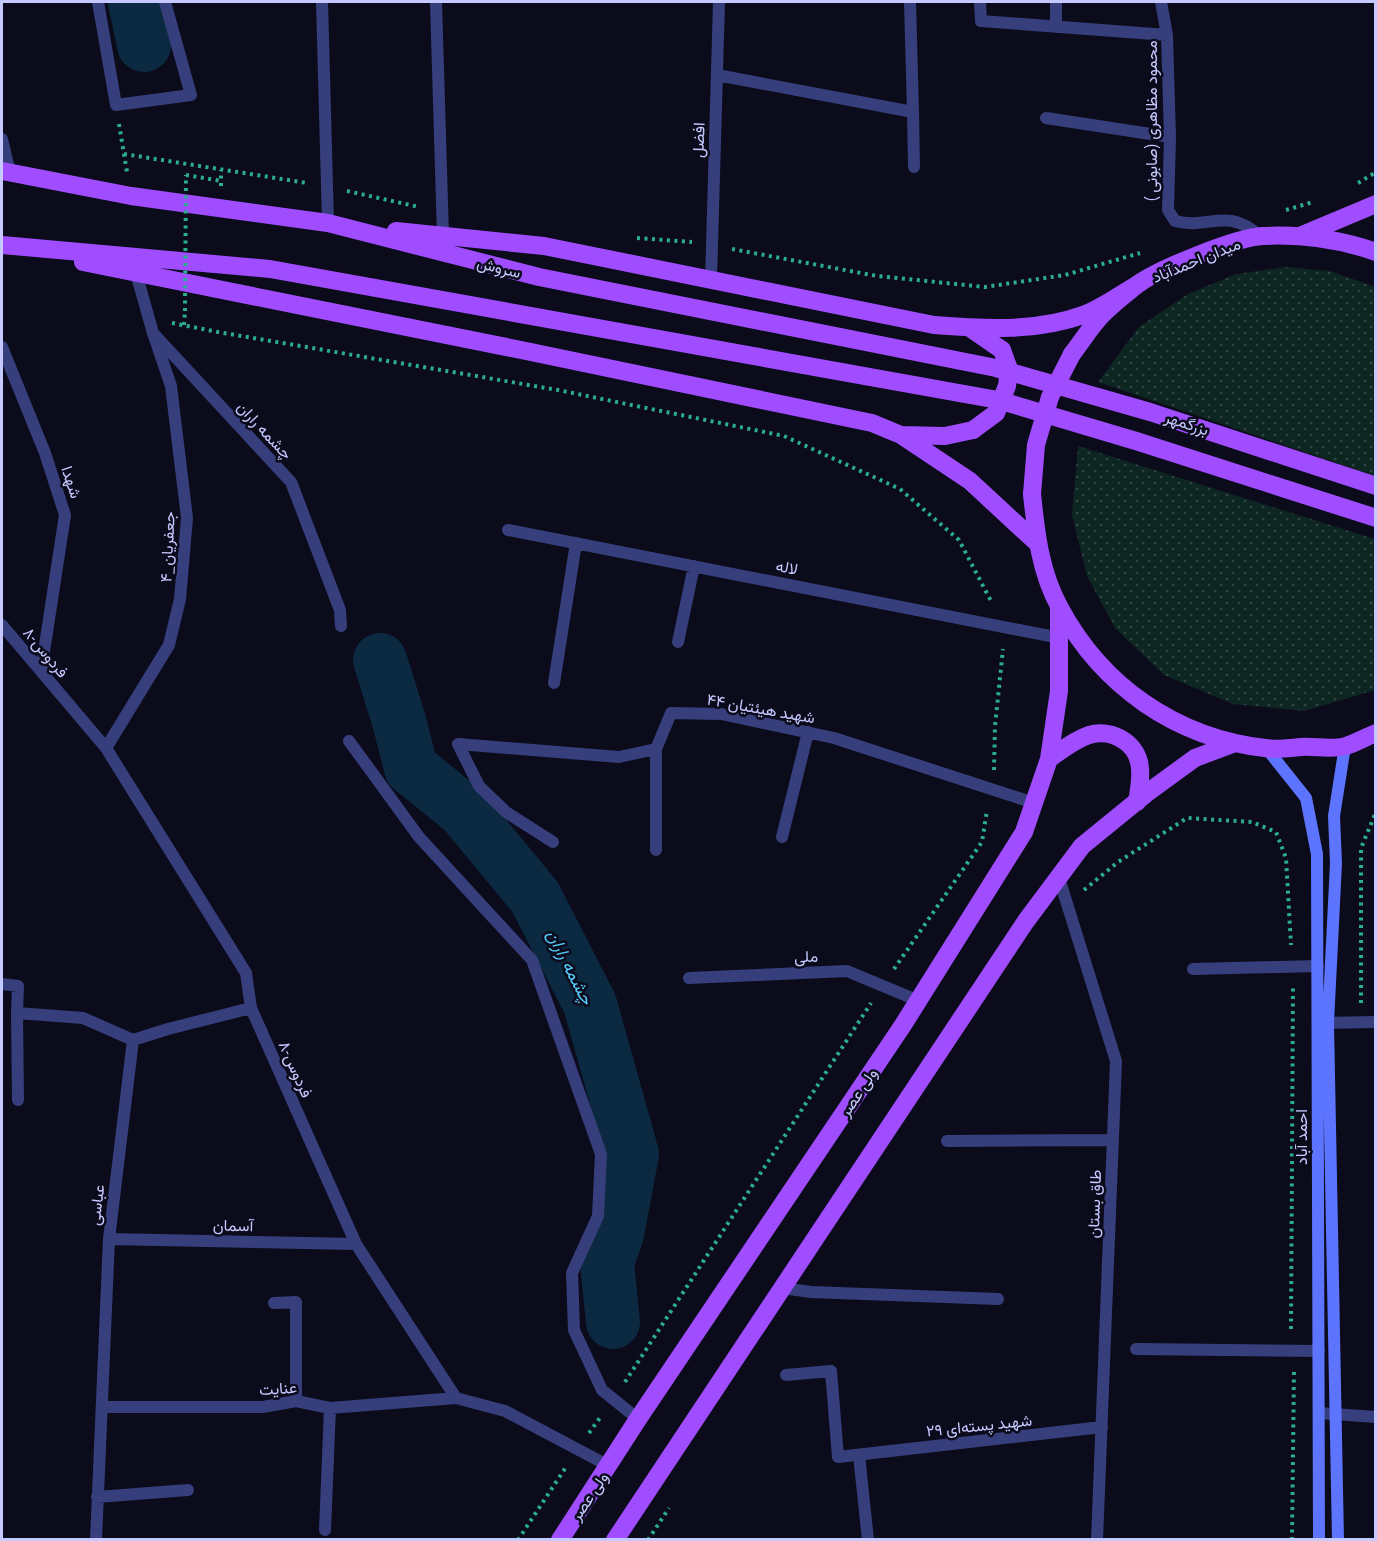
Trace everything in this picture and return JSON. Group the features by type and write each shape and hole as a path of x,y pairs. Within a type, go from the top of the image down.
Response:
{"main road":[{"name":"سروش","path":"6,172 131,196 328,223 539,277 996,368"},
{"path":"1302,236 1376,204"},
{"path":"328,223 544,246 934,325 970,328 1012,328 1053,324 1085,315 1140,283"},
{"name":"میدان احمدآباد","path":"1376,252 1348,242 1302,236 1260,236 1220,247 1184,261 1140,283 1102,315 1072,354 1050,398 1036,445 1032,494 1037,543 1046,576 1059,607 1090,655 1132,696 1180,725 1235,743 1267,749 1345,747 1376,733"},
{"path":"2,245 872,423 902,435 970,482 1037,543"},
{"name":"بزرگمهر","path":"2,245 270,269 998,400 1159,448 1376,518"},
{"path":"902,435 945,436 973,430 996,413 1007,386 1009,369 1002,350 970,328"},
{"name":"بزرگمهر","path":"996,368 1150,412 1376,486"},
{"name":"ولی عصر","path":"560,1539 918,1001 1024,832 1049,759 1059,691 1059,607"},
{"path":"1049,759 1070,744 1090,735 1106,733 1121,738 1133,750 1140,766 1137,802"},
{"path":"615,1539 1026,921 1082,846 1195,758 1235,743"},
{"name":"احمد آباد","path":"1319,1539 1323,1023 1336,863 1334,816 1345,747"},
{"name":"احمد آباد","path":"1267,749 1306,798 1317,854 1318,966 1323,1023 1337,1414 1338,1539"}],"street":[{"path":"98,2 116,105 191,95 165,2"},
{"path":"322,2 328,223"},
{"path":"436,2 443,236"},
{"name":"افضل","path":"711,280 719,2"},
{"path":"910,2 914,167"},
{"path":"980,2 981,21 1167,35"},
{"path":"1056,2 1056,27"},
{"name":"محمود مظاهری (صابونی )","path":"1161,2 1167,35 1170,137 1168,210 1174,221 1188,224 1234,220 1248,226 1260,236"},
{"path":"717,75 913,112"},
{"path":"1047,118 1170,137"},
{"path":"2,139 6,172"},
{"name":"چشمه راران","path":"136,273 153,333 291,482 340,610 341,626"},
{"name":"۴_جعفریان","path":"106,748 169,645 180,599 187,518 171,386 153,333"},
{"name":"شهدا","path":"2,347 45,453 65,515 41,671"},
{"name":"لاله","path":"508,530 1060,638"},
{"path":"554,683 576,543"},
{"path":"678,642 694,566"},
{"name":"۸-فردوس","path":"2,625 106,748 246,973 252,1008 356,1244 456,1398"},
{"name":"شهید هیئتیان ۴۴","path":"656,749 671,713 721,714 834,738 1034,804"},
{"path":"782,837 808,732"},
{"path":"350,741 419,837 532,960 601,1154 598,1216 572,1274 574,1330 602,1390 638,1419"},
{"path":"553,842 506,812 479,786 458,744 619,757 656,749 657,849"},
{"name":"طاق بستان","path":"1059,878 1116,1061 1097,1539"},
{"path":"1193,969 1318,966"},
{"name":"ملی","path":"689,978 848,971 918,1001"},
{"path":"2,984 18,986 18,1100"},
{"path":"17,1013 83,1018 133,1040 252,1008"},
{"path":"1323,1023 1376,1022"},
{"name":"عباسی","path":"96,1539 96,1497 109,1239 133,1040"},
{"path":"947,1141 1113,1140"},
{"name":"آسمان","path":"109,1239 356,1244"},
{"path":"782,1288 811,1292 998,1299"},
{"path":"274,1303 296,1302 296,1401"},
{"path":"1136,1349 1319,1351"},
{"name":"شهید پسته‌ای ۲۹","path":"786,1375 831,1371 838,1457 1102,1427"},
{"path":"456,1398 504,1411 609,1466"},
{"name":"عنایت","path":"102,1407 263,1407 296,1401 330,1408 456,1398"},
{"path":"325,1530 330,1408"},
{"path":"1319,1413 1376,1417"},
{"path":"859,1455 868,1539"},
{"path":"96,1497 188,1490"}],"path":[{"path":"116,105 131,196"},
{"path":"184,325 186,176 221,181 221,170"},
{"path":"148,318 218,333 558,390 784,436 900,489 959,540"},
{"path":"518,1539 614,1399 882,986 982,842 994,768 995,726"},
{"path":"1361,1022 1361,848 1376,812"},
{"path":"1067,904 1118,862 1187,818 1252,822 1276,832 1286,858 1293,967 1292,1539"},
{"path":"648,1539 674,1500"}],"green space":[{"path":"1286,267 1330,271 1375,287 1375,476 1098,382 1139,327 1188,294 1236,274"},
{"path":"1078,446 1375,539 1375,690 1304,711 1233,704 1164,675 1115,628 1087,576 1072,515"}],"waterway":[{"path":"135,2 144,45"},
{"name":"چشمه راران","path":"380,660 411,768 464,811 535,897 590,1004 632,1154 617,1234 607,1263 613,1322"}]}
